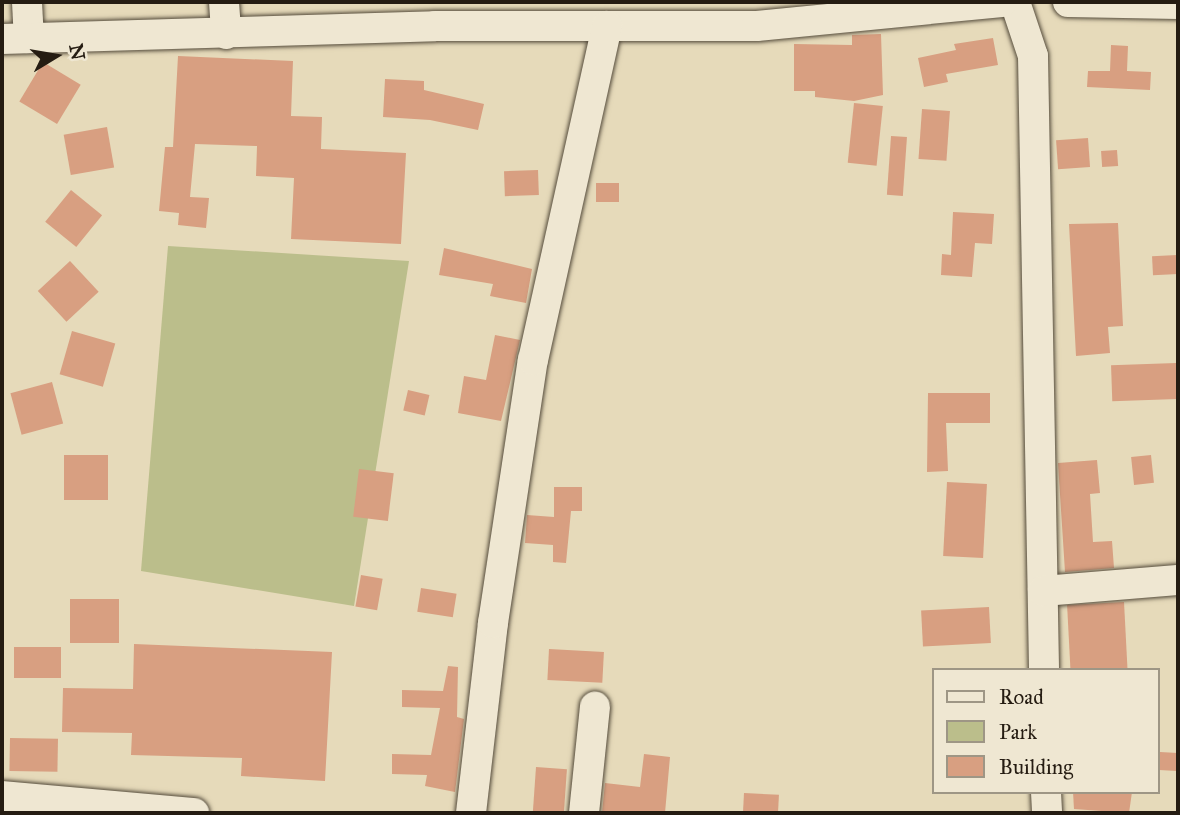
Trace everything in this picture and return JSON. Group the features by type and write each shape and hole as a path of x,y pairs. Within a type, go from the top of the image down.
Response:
{"street":[{"path":"27,2 15,39 226,34 434,14 607,26 757,26 1002,2"},
{"path":"224,2 226,34"},
{"path":"1015,2 1033,57 1044,668"},
{"path":"1068,2 1178,4"},
{"path":"471,813 493,623 533,360 607,26"},
{"path":"1043,592 1178,580"},
{"path":"584,813 595,707"},
{"path":"1046,794 1047,813"},
{"path":"2,796 194,813"}],"green space":[{"path":"168,246 409,261 354,606 141,571"}],"building":[{"path":"881,34 883,95 854,101 815,97 815,91 794,91 794,44 852,45 852,35"},
{"path":"993,38 998,65 946,74 948,82 924,87 918,58 956,50 954,44"},
{"path":"1111,45 1128,46 1127,71 1151,72 1150,90 1087,87 1088,71 1110,71"},
{"path":"178,56 293,61 291,116 322,117 321,149 406,153 401,244 291,239 294,178 256,176 257,146 195,144 190,197 209,198 206,228 178,225 179,213 159,211 165,147 173,147"},
{"path":"43,62 81,85 57,124 19,101"},
{"path":"385,79 424,81 424,90 484,104 478,130 430,120 383,117"},
{"path":"854,103 883,106 877,166 848,163"},
{"path":"922,109 950,111 946,161 919,159"},
{"path":"107,127 114,167 71,175 64,135"},
{"path":"891,136 907,137 903,196 887,195"},
{"path":"1088,138 1090,167 1058,169 1056,140"},
{"path":"1117,150 1118,166 1102,167 1101,151"},
{"path":"538,170 539,195 505,196 504,171"},
{"path":"596,183 619,183 619,202 596,202"},
{"path":"71,190 102,215 76,247 45,222"},
{"path":"953,212 994,214 992,244 975,243 972,277 941,275 942,254 951,255"},
{"path":"1118,223 1123,326 1108,327 1110,353 1076,356 1069,224"},
{"path":"444,248 532,269 526,303 490,296 493,284 439,275"},
{"path":"1177,255 1178,274 1153,275 1152,256"},
{"path":"70,261 99,292 66,322 38,291"},
{"path":"72,331 115,343 103,387 60,374"},
{"path":"495,335 520,340 501,421 458,413 464,376 486,380"},
{"path":"1176,363 1177,399 1112,401 1111,365"},
{"path":"52,382 63,424 22,435 10,393"},
{"path":"408,390 429,395 425,415 403,410"},
{"path":"928,393 990,393 990,423 946,423 948,471 927,472"},
{"path":"64,455 108,455 108,500 64,500"},
{"path":"1151,455 1154,483 1134,485 1131,457"},
{"path":"1097,460 1100,493 1090,494 1093,542 1112,541 1114,568 1065,572 1058,463"},
{"path":"359,469 394,473 388,521 353,517"},
{"path":"947,482 987,484 983,558 943,556"},
{"path":"554,487 582,487 582,511 571,511 566,563 553,562 553,545 525,543 527,515 554,517"},
{"path":"361,575 383,579 377,610 355,607"},
{"path":"421,588 457,594 453,617 417,612"},
{"path":"70,599 119,599 119,643 70,643"},
{"path":"1124,602 1127,668 1070,668 1067,605"},
{"path":"989,607 991,643 923,647 921,611"},
{"path":"134,644 332,652 325,781 241,776 242,758 131,755 132,733 62,732 63,688 133,689"},
{"path":"14,647 61,647 61,678 14,678"},
{"path":"549,649 604,652 602,683 547,680"},
{"path":"448,666 458,667 457,717 464,719 455,792 425,786 427,775 392,774 392,754 431,755 440,708 402,707 402,690 443,691"},
{"path":"10,738 58,739 57,772 9,771"},
{"path":"1160,752 1178,753 1177,771 1159,770"},
{"path":"644,754 670,757 665,813 602,813 605,783 640,787"},
{"path":"536,767 567,769 564,813 533,813"},
{"path":"744,793 779,795 778,813 743,813"},
{"path":"1073,794 1132,794 1129,813 1074,809"}]}
